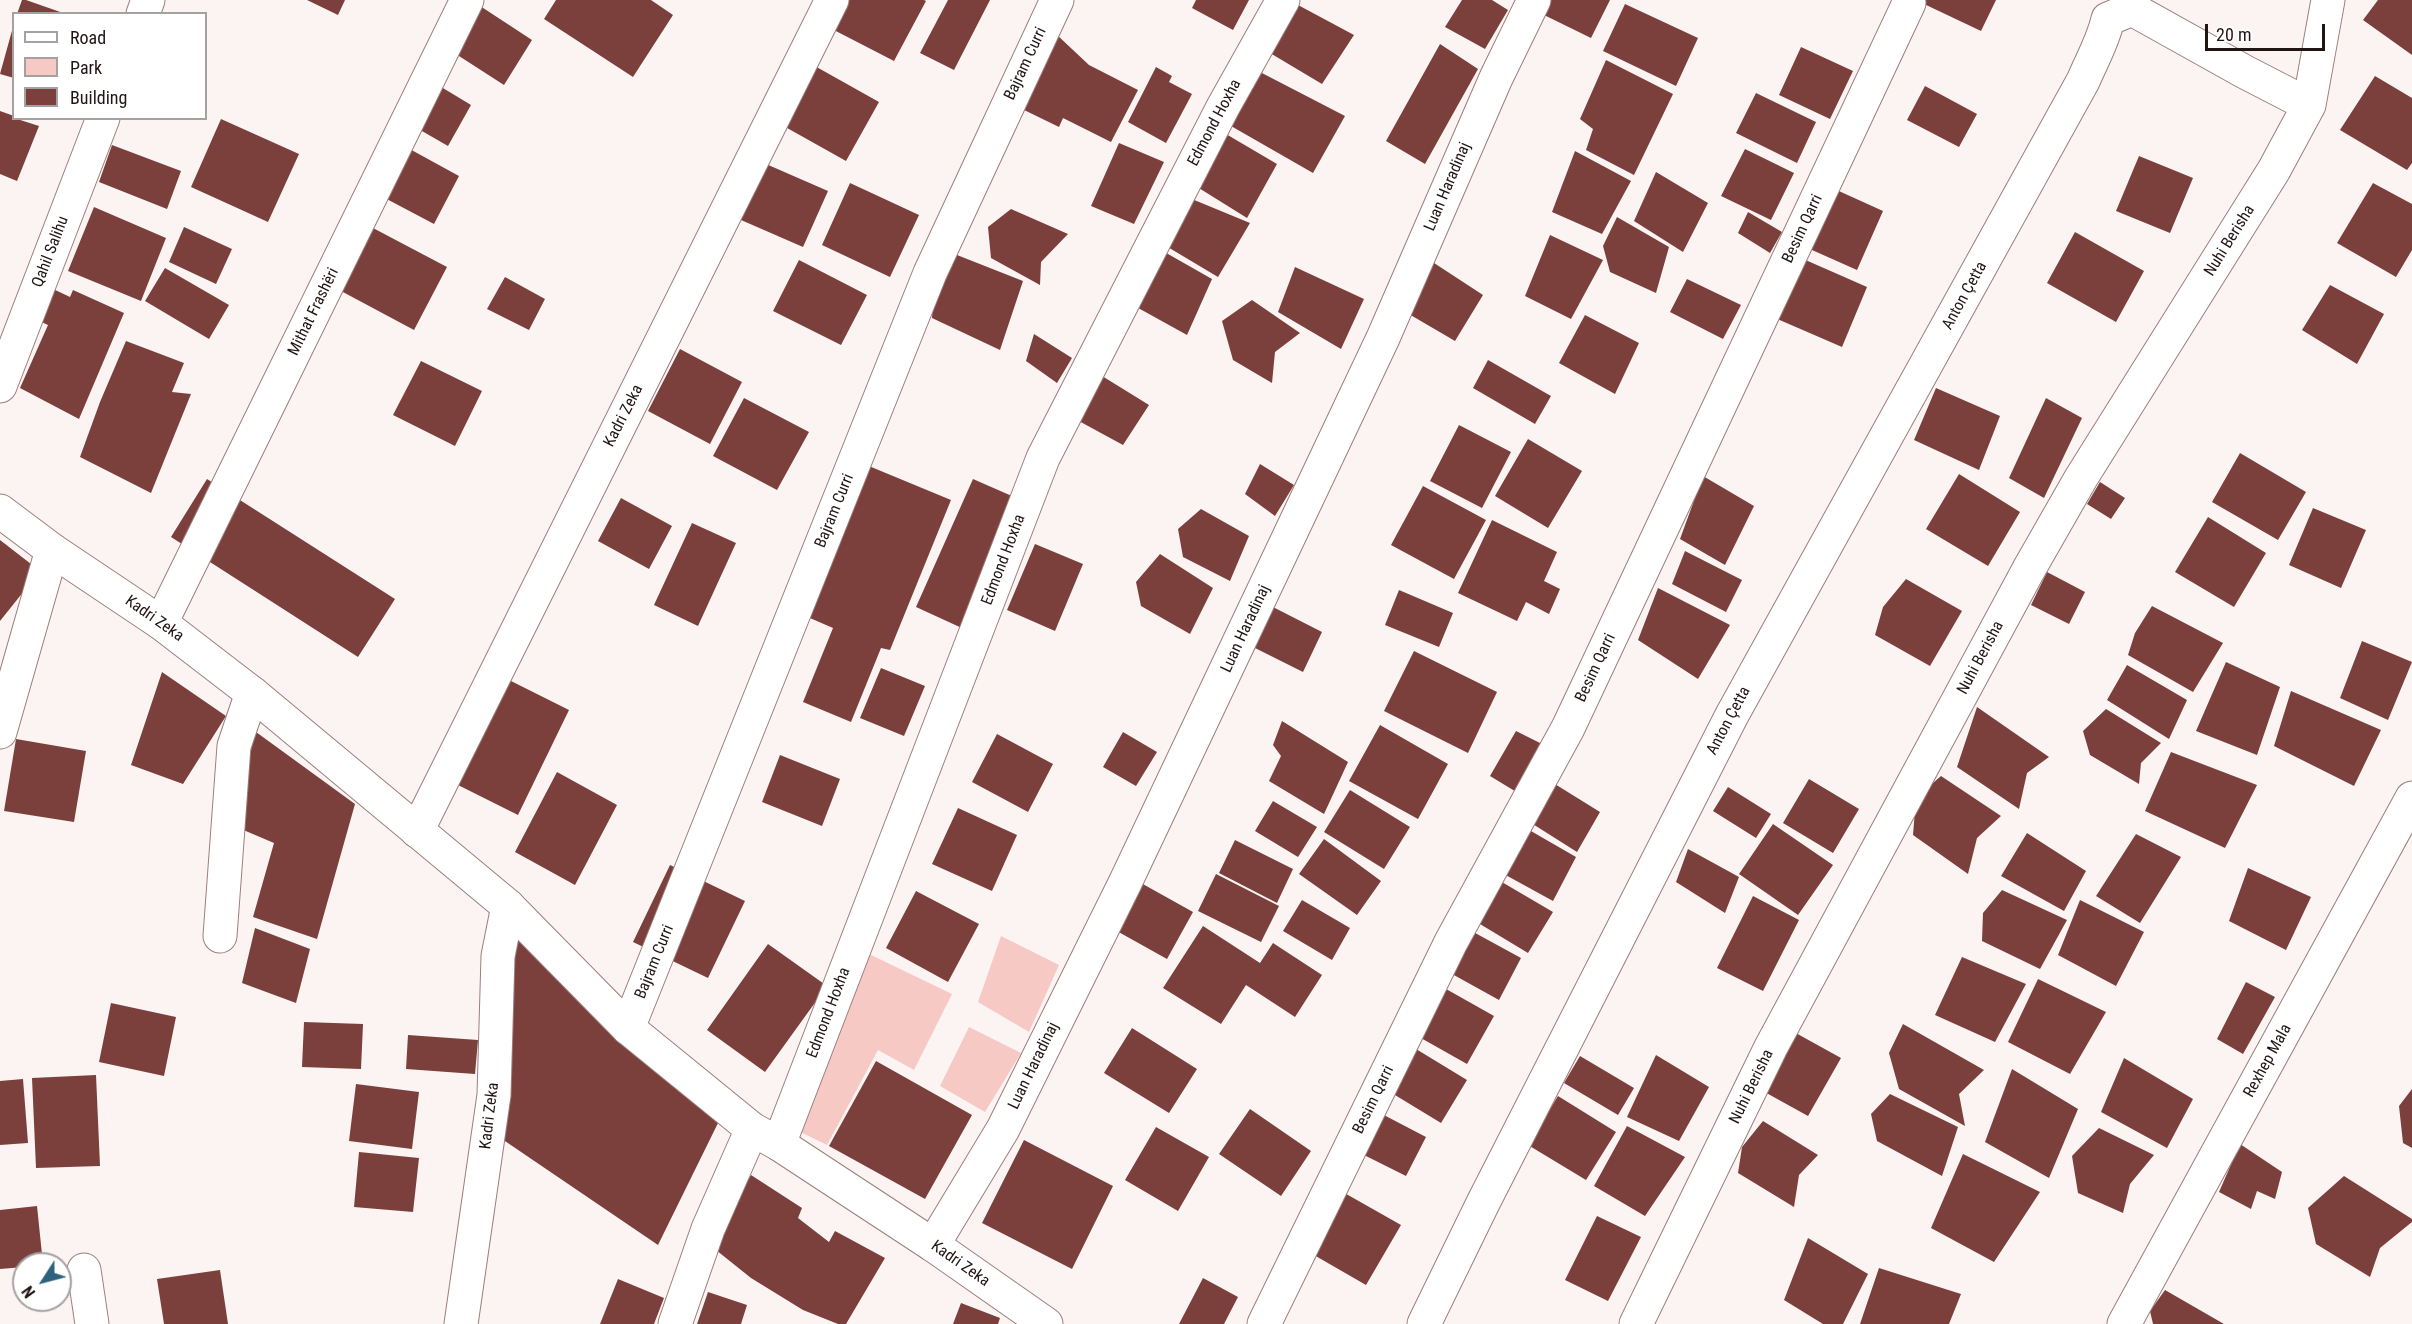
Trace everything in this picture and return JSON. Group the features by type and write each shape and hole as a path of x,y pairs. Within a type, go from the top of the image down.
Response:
{"street":[{"name":"Mithat Frashëri","path":"161,623 466,0"},
{"name":"Kadri Zeka","path":"417,831 832,0"},
{"name":"Bajram Curri","path":"628,1028 930,273 1057,0"},
{"name":"Edmond Hoxha","path":"766,1136 1043,458 1222,107 1283,0"},
{"name":"Luan Haradinaj","path":"933,1245 1003,1129 1125,883 1383,338 1496,78 1534,0"},
{"name":"Nuhi Berisha","path":"1636,1324 1771,1047 2029,570 2081,478 2274,170 2309,105 2328,0"},
{"name":"Besim Qarri","path":"1264,1324 1451,942 1568,728 1909,3"},
{"name":"Anton Çetta","path":"1424,1324 1703,770 2083,81 2103,39 2108,19 2132,9 2309,105"},
{"name":"Qahil Salihu","path":"0,386 101,120"},
{"name":"Kadri Zeka","path":"0,511 52,550 161,623 252,693 508,906 628,1028 766,1136 933,1245 1046,1324"},
{"path":"0,732 52,550"},
{"path":"220,936 234,746 252,693"},
{"name":"Rexhep Mala","path":"2124,1324 2412,798"},
{"name":"Kadri Zeka","path":"461,1324 495,1095 498,956 508,906"},
{"path":"675,1324 708,1229 766,1136"},
{"path":"84,1270 92,1324"}],"green space":[{"path":"1001,936 1059,965 1029,1032 978,1002"},
{"path":"869,954 952,994 914,1070 878,1050 827,1145 786,1125"},
{"path":"969,1027 1021,1053 985,1112 940,1086"}],"building":[{"path":"22,0 26,0 60,12 18,12"},
{"path":"307,0 345,0 338,15"},
{"path":"556,0 651,0 673,15 633,77 544,19"},
{"path":"845,0 926,1 894,61 830,28"},
{"path":"948,0 990,0 954,70 920,53"},
{"path":"1196,0 1249,0 1233,30 1192,8"},
{"path":"1462,0 1492,0 1508,10 1485,49 1445,27"},
{"path":"1549,0 1610,0 1591,38 1542,14"},
{"path":"1926,0 1996,0 1981,31 1924,4"},
{"path":"2378,0 2412,0 2412,55 2363,20"},
{"path":"474,2 532,40 504,85 445,47"},
{"path":"1625,4 1698,38 1676,86 1603,51"},
{"path":"1298,5 1354,35 1322,84 1270,53"},
{"path":"12,31 12,77 0,74"},
{"path":"1056,34 1089,65 1138,90 1111,142 1063,118 1059,127 1020,108"},
{"path":"1440,44 1478,69 1425,164 1386,141"},
{"path":"1801,47 1853,71 1830,119 1779,95"},
{"path":"1606,60 1673,94 1634,175 1586,150 1593,129 1580,119"},
{"path":"813,65 879,102 846,161 780,124"},
{"path":"1156,67 1172,76 1169,82 1192,94 1166,143 1128,122"},
{"path":"1260,72 1345,116 1313,173 1231,126"},
{"path":"2375,76 2412,98 2412,163 2407,170 2340,130"},
{"path":"433,82 471,105 448,146 408,123"},
{"path":"1925,86 1977,114 1959,147 1907,120"},
{"path":"1756,93 1816,122 1797,163 1736,133"},
{"path":"0,111 12,115 12,120 39,126 17,181 0,174"},
{"path":"221,119 299,154 268,222 191,187"},
{"path":"1226,134 1277,164 1247,218 1194,185"},
{"path":"1119,143 1164,162 1134,224 1091,206"},
{"path":"112,145 181,171 167,209 99,182"},
{"path":"406,147 459,176 434,224 381,196"},
{"path":"1745,149 1794,173 1771,220 1721,196"},
{"path":"1575,151 1631,181 1602,234 1552,212"},
{"path":"2139,156 2193,178 2170,233 2116,211"},
{"path":"766,164 828,191 803,247 741,220"},
{"path":"1656,172 1708,203 1683,252 1634,221"},
{"path":"850,183 919,215 890,277 822,245"},
{"path":"2373,183 2412,204 2412,250 2396,277 2337,243"},
{"path":"1830,187 1883,211 1857,270 1803,246"},
{"path":"1187,197 1250,223 1218,277 1166,246"},
{"path":"94,207 166,238 141,301 68,271"},
{"path":"1011,209 1068,234 1041,262 1040,285 991,258 988,227"},
{"path":"1748,212 1782,232 1770,253 1738,233"},
{"path":"1617,217 1669,247 1656,293 1610,272 1603,246"},
{"path":"184,227 232,249 216,284 169,262"},
{"path":"373,228 447,267 414,330 341,291"},
{"path":"2075,232 2144,271 2116,322 2047,283"},
{"path":"1550,235 1603,260 1571,319 1525,296"},
{"path":"1161,250 1212,279 1187,335 1131,304"},
{"path":"957,255 1023,281 1000,350 932,318 934,288"},
{"path":"1801,258 1867,287 1842,347 1775,318"},
{"path":"799,260 867,295 841,345 773,311"},
{"path":"1431,261 1483,295 1455,341 1402,310"},
{"path":"1295,267 1364,299 1341,349 1278,312"},
{"path":"165,268 229,305 209,339 145,301"},
{"path":"505,277 545,299 529,330 487,309"},
{"path":"1687,279 1741,305 1723,339 1670,312"},
{"path":"2330,285 2384,314 2357,364 2302,330"},
{"path":"51,288 70,297 73,290 124,313 79,419 20,388 48,325 37,320"},
{"path":"1252,300 1300,333 1275,352 1272,383 1233,360 1222,321"},
{"path":"1585,315 1639,343 1615,394 1559,363"},
{"path":"1034,334 1072,358 1057,383 1026,361"},
{"path":"126,341 184,363 172,392 191,394 151,493 80,457"},
{"path":"680,349 742,382 710,444 648,411"},
{"path":"1488,360 1551,396 1535,424 1473,388"},
{"path":"421,361 482,391 455,446 393,415"},
{"path":"1094,371 1149,405 1123,445 1077,420"},
{"path":"1936,388 2000,416 1979,470 1914,440"},
{"path":"744,398 809,432 777,490 713,456"},
{"path":"2046,398 2082,418 2044,498 2009,478"},
{"path":"1459,425 1511,452 1482,508 1430,481"},
{"path":"1528,439 1582,471 1548,528 1495,496"},
{"path":"2240,453 2306,492 2278,540 2212,502"},
{"path":"864,464 951,500 890,650 881,648 851,722 803,702 833,628 803,615"},
{"path":"1260,464 1294,485 1275,516 1245,494"},
{"path":"1959,474 2020,512 1988,566 1926,529"},
{"path":"1703,476 1754,506 1725,565 1680,539"},
{"path":"207,479 395,599 358,657 171,537"},
{"path":"973,479 1021,500 964,629 916,607"},
{"path":"2100,482 2125,498 2111,519 2087,504"},
{"path":"1423,486 1486,520 1454,579 1391,545"},
{"path":"621,498 672,526 649,569 598,541"},
{"path":"2313,508 2366,530 2341,588 2289,565"},
{"path":"1201,509 1249,536 1230,581 1183,557 1178,529"},
{"path":"2208,517 2266,553 2234,607 2175,572"},
{"path":"1492,520 1557,552 1544,581 1560,589 1549,614 1526,602 1517,621 1458,593"},
{"path":"692,523 736,543 698,626 654,605"},
{"path":"0,540 40,571 0,621"},
{"path":"1035,544 1083,564 1055,631 1007,610"},
{"path":"1685,551 1742,580 1726,612 1672,584"},
{"path":"1160,554 1213,588 1190,634 1141,606 1136,582"},
{"path":"2047,572 2085,592 2069,624 2031,605"},
{"path":"1906,579 1962,611 1930,666 1875,635 1883,607"},
{"path":"1658,588 1730,625 1698,679 1638,640"},
{"path":"1399,590 1453,613 1439,647 1385,625"},
{"path":"1269,605 1322,632 1303,672 1249,645"},
{"path":"2152,606 2223,643 2193,692 2128,655 2135,633"},
{"path":"2362,641 2412,662 2388,720 2340,698"},
{"path":"1414,651 1497,692 1468,753 1384,711"},
{"path":"2226,662 2280,687 2257,755 2196,731"},
{"path":"2127,665 2187,700 2169,739 2107,700"},
{"path":"881,668 925,686 904,736 860,718"},
{"path":"162,672 226,716 183,784 131,765"},
{"path":"507,679 569,710 518,815 456,784"},
{"path":"2291,691 2381,730 2354,786 2274,746"},
{"path":"1977,707 2049,757 2027,773 2019,809 1957,767"},
{"path":"2106,709 2161,743 2141,763 2139,784 2090,755 2083,731"},
{"path":"1282,721 1348,762 1324,814 1269,781 1281,756 1273,745"},
{"path":"1380,725 1448,764 1418,819 1349,781"},
{"path":"1516,731 1542,744 1518,793 1490,776"},
{"path":"256,732 355,804 317,939 253,917 274,843 241,829 241,787"},
{"path":"1123,732 1157,752 1136,786 1103,767"},
{"path":"997,734 1053,764 1028,812 972,782"},
{"path":"16,739 86,751 74,822 4,811"},
{"path":"2171,752 2257,785 2225,848 2145,811"},
{"path":"780,755 840,779 822,826 762,802"},
{"path":"557,772 617,805 575,885 515,852"},
{"path":"1941,776 2001,816 1977,838 1968,874 1913,835 1916,798"},
{"path":"1809,779 1859,809 1833,853 1783,823"},
{"path":"1550,781 1600,812 1577,852 1528,821"},
{"path":"1728,787 1771,814 1756,838 1713,811"},
{"path":"1350,790 1410,827 1384,869 1324,832"},
{"path":"1273,801 1317,827 1298,857 1255,831"},
{"path":"958,808 1017,835 992,891 932,864"},
{"path":"1773,824 1833,865 1798,915 1739,874"},
{"path":"1524,827 1576,857 1553,901 1502,873"},
{"path":"2027,833 2086,871 2064,911 2001,876"},
{"path":"2136,834 2181,857 2140,923 2096,896"},
{"path":"1324,839 1381,881 1357,915 1299,874"},
{"path":"1235,840 1293,869 1277,903 1219,873"},
{"path":"1688,849 1739,877 1725,913 1676,882"},
{"path":"670,865 745,901 708,978 633,942"},
{"path":"2248,868 2311,897 2286,950 2229,921"},
{"path":"1216,874 1279,906 1261,942 1198,911"},
{"path":"1495,878 1553,912 1528,953 1470,918"},
{"path":"1141,883 1193,912 1167,959 1115,930"},
{"path":"2002,890 2067,920 2040,969 1982,941 1983,913"},
{"path":"916,891 979,924 948,982 886,948"},
{"path":"1753,896 1799,920 1763,991 1717,968"},
{"path":"1302,900 1350,928 1332,960 1283,931"},
{"path":"2080,900 2144,932 2116,986 2058,955"},
{"path":"1203,926 1260,963 1273,943 1322,975 1295,1017 1246,985 1221,1024 1163,988"},
{"path":"255,928 310,949 296,1003 242,983"},
{"path":"1466,928 1521,958 1499,1000 1443,969"},
{"path":"516,936 719,1121 658,1245 499,1137"},
{"path":"768,944 827,986 765,1072 707,1030"},
{"path":"1962,957 2026,984 1995,1042 1935,1015"},
{"path":"2038,979 2106,1012 2070,1074 2008,1042"},
{"path":"2246,982 2275,997 2243,1054 2217,1039"},
{"path":"1439,985 1494,1016 1467,1064 1412,1033"},
{"path":"111,1003 176,1017 164,1076 99,1062"},
{"path":"304,1022 363,1024 361,1069 302,1067"},
{"path":"1903,1024 1984,1070 1959,1094 1965,1126 1899,1089 1889,1053"},
{"path":"1132,1028 1197,1069 1169,1113 1104,1073"},
{"path":"1794,1032 1841,1058 1808,1116 1761,1090"},
{"path":"408,1035 478,1040 475,1074 406,1069"},
{"path":"1416,1049 1467,1080 1441,1123 1390,1092"},
{"path":"1656,1055 1709,1087 1679,1141 1627,1117"},
{"path":"1580,1056 1634,1088 1618,1115 1564,1083"},
{"path":"2124,1058 2193,1099 2167,1148 2101,1112"},
{"path":"876,1061 972,1115 925,1199 829,1146"},
{"path":"2012,1069 2078,1109 2049,1178 1985,1142"},
{"path":"96,1075 100,1166 36,1168 32,1078"},
{"path":"23,1079 28,1143 0,1145 0,1081"},
{"path":"356,1084 419,1092 412,1149 349,1141"},
{"path":"2412,1089 2412,1148 2403,1143 2399,1106"},
{"path":"1890,1094 1958,1127 1942,1176 1877,1141 1871,1114"},
{"path":"1558,1096 1616,1132 1586,1180 1528,1145"},
{"path":"1250,1109 1311,1151 1281,1196 1219,1154"},
{"path":"1380,1113 1426,1137 1406,1176 1360,1153"},
{"path":"1763,1121 1818,1155 1799,1175 1794,1207 1738,1173 1742,1147"},
{"path":"1627,1126 1685,1157 1645,1216 1594,1186"},
{"path":"1156,1127 1209,1157 1178,1211 1125,1180"},
{"path":"2099,1128 2154,1155 2130,1184 2123,1213 2078,1193 2072,1156"},
{"path":"1024,1140 1113,1186 1072,1269 982,1223"},
{"path":"2240,1144 2282,1172 2275,1199 2257,1191 2251,1209 2219,1192"},
{"path":"359,1152 419,1158 413,1212 354,1207"},
{"path":"1963,1154 2040,1192 1994,1262 1931,1228"},
{"path":"751,1175 802,1208 798,1218 829,1242 835,1231 885,1258 846,1324 838,1324 803,1310 751,1278 711,1246"},
{"path":"2344,1176 2412,1219 2412,1222 2380,1248 2370,1277 2316,1244 2308,1208"},
{"path":"1341,1191 1401,1225 1366,1285 1307,1251"},
{"path":"37,1206 42,1252 12,1252 12,1268 0,1269 0,1210"},
{"path":"1597,1216 1641,1237 1608,1301 1565,1280"},
{"path":"1808,1238 1868,1274 1843,1324 1823,1324 1784,1300"},
{"path":"1879,1268 1961,1294 1949,1324 1860,1324"},
{"path":"220,1270 228,1324 164,1324 157,1279"},
{"path":"1203,1278 1238,1297 1224,1324 1179,1324"},
{"path":"618,1279 664,1298 654,1324 600,1324"},
{"path":"2165,1290 2224,1324 2153,1324 2150,1311"},
{"path":"708,1292 747,1305 741,1324 697,1324"},
{"path":"961,1303 1000,1318 998,1324 953,1324"}]}
